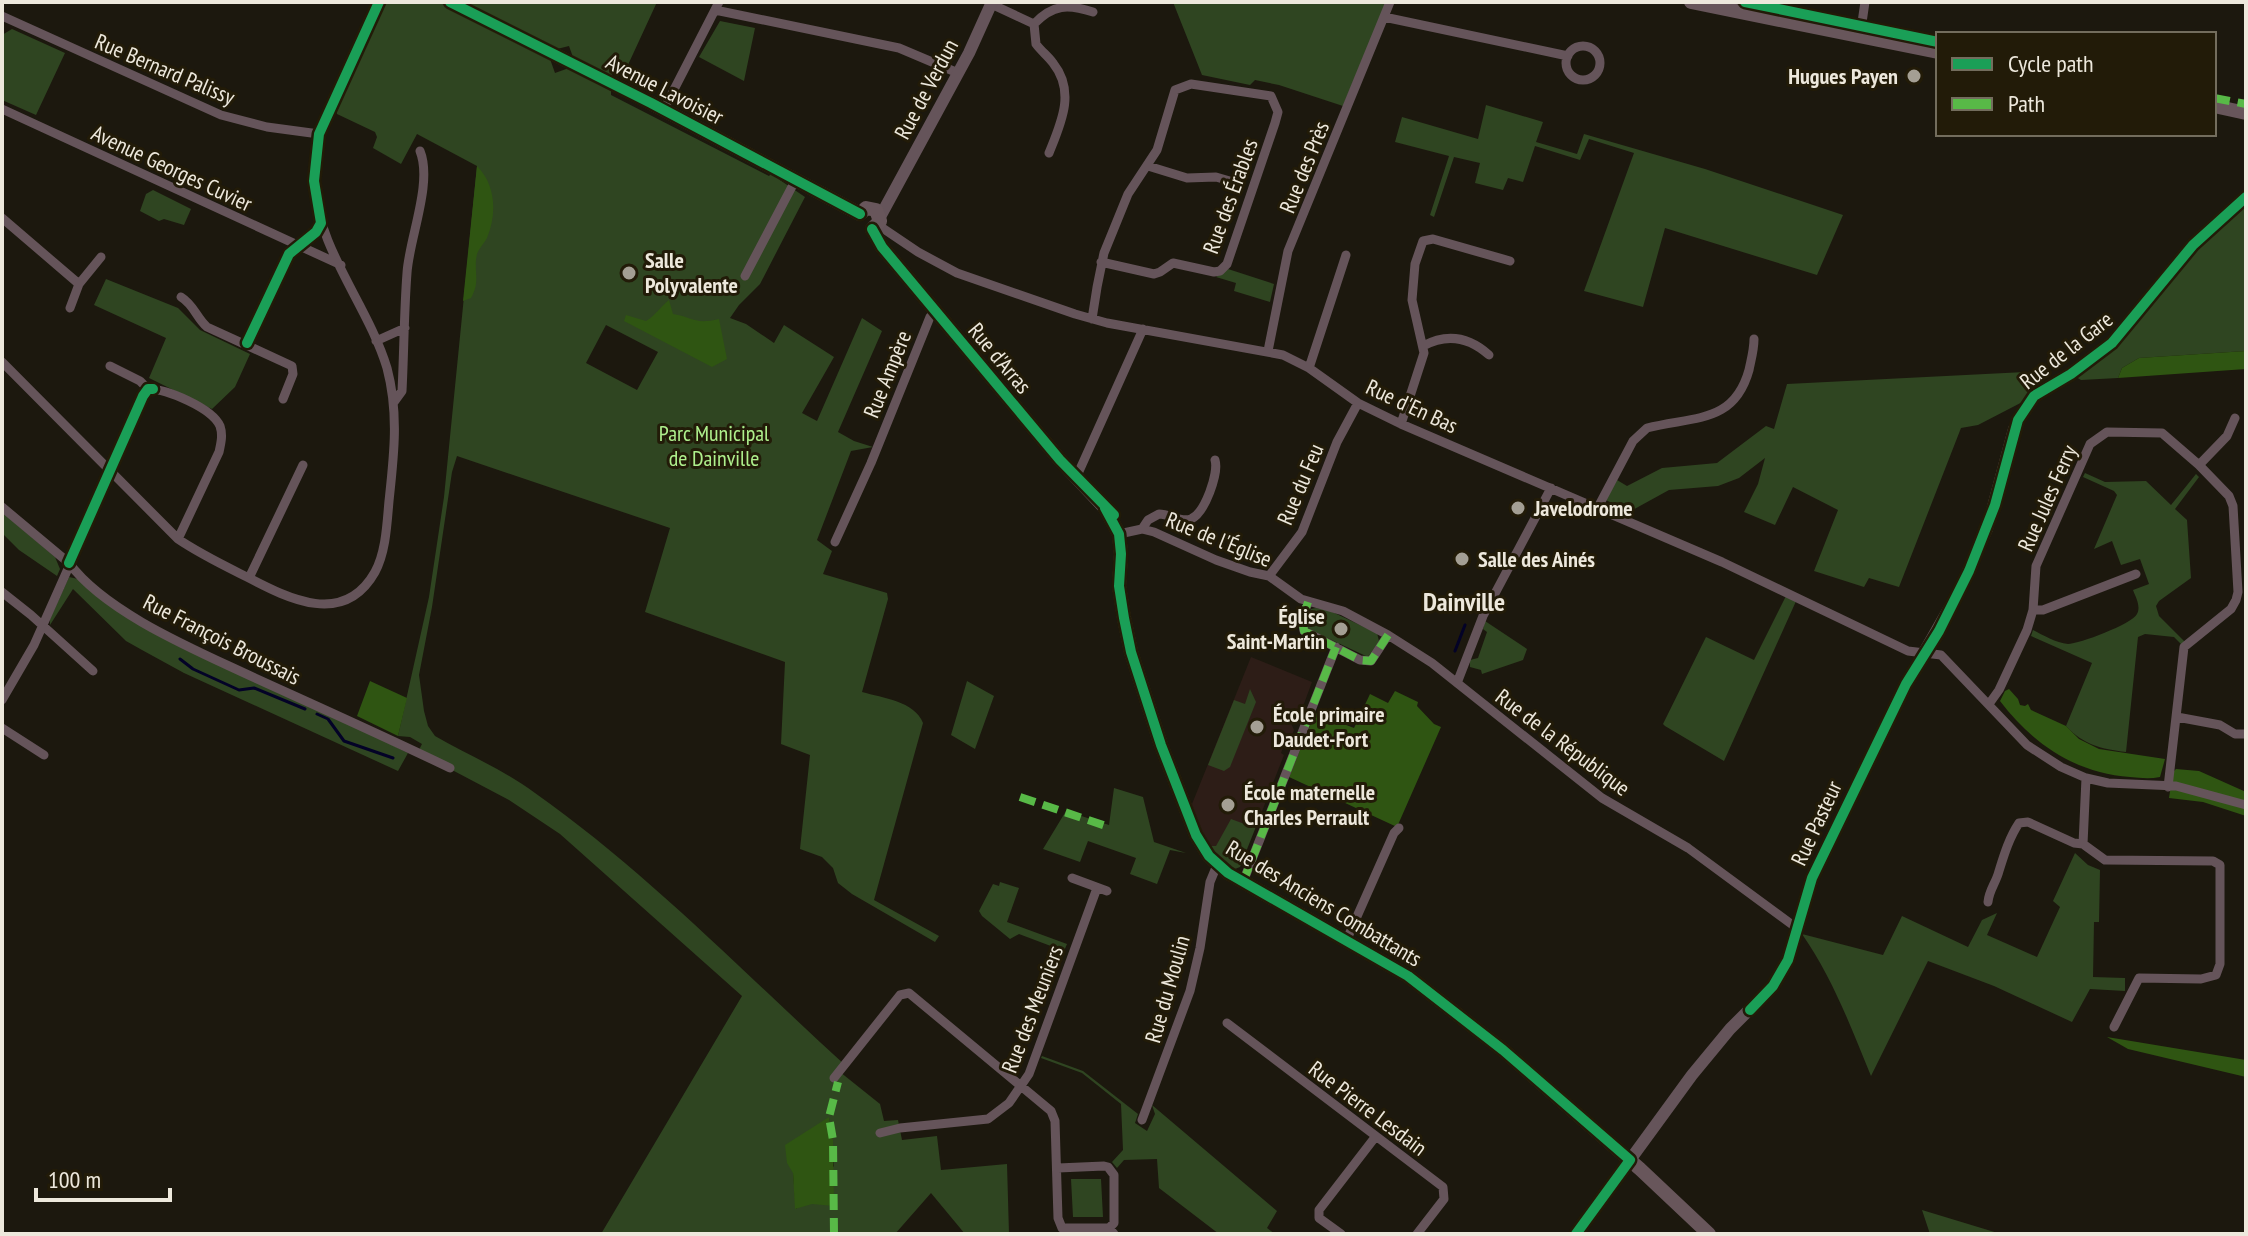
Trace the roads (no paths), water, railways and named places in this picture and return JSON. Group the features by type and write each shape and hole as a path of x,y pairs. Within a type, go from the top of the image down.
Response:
{"main road":[{"name":"Avenue Lavoisier","path":"450,2 664,109 872,219"},
{"path":"1691,2 1936,52"},
{"path":"2216,106 2246,113"},
{"name":"Rue d'Arras","path":"872,219 882,247 1076,478 1118,520 1122,533"},
{"name":"Rue des Anciens Combattants","path":"1122,533 1126,563 1121,597 1131,652 1169,769 1196,835 1217,865 1408,976 1630,1160 1709,1234"}],"street":[{"path":"2,362 178,539 296,600 316,604 345,600 361,589 378,564 389,500 396,424 394,402 386,366 376,341 321,223 314,181 319,134 379,2"},
{"name":"Rue des Près","path":"1268,351 1288,251 1390,2"},
{"path":"1860,36 1865,2"},
{"path":"991,3 1034,24"},
{"name":"Rue de Verdun","path":"872,219 893,194 958,73 991,3"},
{"path":"664,109 717,6 899,48 958,73"},
{"path":"1049,153 1063,118 1066,97 1060,73 1036,44 1034,24 1044,13 1057,6 1093,12"},
{"name":"Rue Bernard Palissy","path":"2,16 221,115 267,127 319,134"},
{"path":"1384,17 1568,56"},
{"name":"Rue des Érables","path":"1101,262 1154,274 1173,263 1220,271 1227,264 1275,123 1278,112 1271,96 1204,85 1180,86 1173,95 1160,141 1148,166"},
{"name":"Avenue Georges Cuvier","path":"2,109 341,265"},
{"path":"394,402 402,391 409,250 423,178 420,151"},
{"path":"1092,319 1101,262 1128,194 1148,166 1187,178 1216,177 1240,184"},
{"path":"745,276 796,179"},
{"name":"Rue de la Gare","path":"1923,653 1939,631 1981,543 1995,505 2014,429 2029,402 2112,343 2193,245 2246,197"},
{"path":"2,218 79,284"},
{"name":"Rue d'En Bas","path":"872,219 918,252 957,273 1092,319 1268,351 1296,360 1358,403 1401,424 1722,562 1908,651 1941,655 2027,745 2061,767 2086,778 2122,785 2200,791 2246,805"},
{"path":"247,343 289,254 316,232 321,223"},
{"path":"1401,424 1424,353 1412,300 1415,264 1423,241 1433,239 1510,261"},
{"path":"1309,368 1346,255"},
{"path":"70,308 79,284 101,257"},
{"path":"181,297 191,302 200,321 207,327 292,366 293,374 283,399"},
{"name":"Rue Ampère","path":"835,542 930,317 935,312"},
{"path":"376,341 405,328"},
{"path":"1076,478 1143,329"},
{"path":"1423,346 1449,336 1479,346 1489,355"},
{"path":"1597,509 1633,441 1641,432 1720,411 1739,397 1751,362 1754,339"},
{"path":"110,366 150,389 166,391 200,407 220,426 222,438 219,452 178,539"},
{"path":"2,700 34,645 150,389"},
{"name":"Rue du Feu","path":"1269,576 1302,532 1337,442 1358,403"},
{"path":"2199,465 2227,436 2235,418"},
{"name":"Rue Jules Ferry","path":"1989,704 1999,690 2033,610 2036,566 2090,444 2107,432 2162,433 2229,496 2233,506 2238,592 2231,609 2184,647 2168,787"},
{"path":"1142,529 1148,520 1159,514 1187,520 1197,515 1217,472 1215,460"},
{"path":"249,578 303,465"},
{"path":"1457,683 1483,616 1551,488"},
{"name":"Rue François Broussais","path":"2,507 69,563 77,574 166,635 450,768"},
{"name":"Rue de l'Église","path":"1122,533 1142,529 1154,532 1216,560 1269,576 1293,595 1308,602 1332,606 1388,635"},
{"path":"2033,610 2043,610 2136,574"},
{"path":"2,592 93,671"},
{"path":"1308,602 1302,619 1304,631 1360,660 1371,661 1388,635"},
{"name":"Rue de la République","path":"1388,635 1457,683 1602,798 1696,853 1798,929"},
{"path":"1243,882 1336,647"},
{"name":"Rue Pasteur","path":"1576,1234 1713,1048 1773,986 1790,955 1812,878 1923,653"},
{"path":"2177,717 2220,725 2235,734 2246,734"},
{"path":"2,728 44,755"},
{"path":"2083,844 2086,778"},
{"path":"1988,902 2000,862 2019,823 2028,822 2074,843 2083,844 2105,860 2213,861 2222,870 2220,964 2216,975 2201,979 2139,978 2114,1027"},
{"path":"1347,939 1394,833 1399,828"},
{"name":"Rue du Moulin","path":"1142,1120 1190,991 1210,882 1217,865"},
{"name":"Rue des Meuniers","path":"880,1133 988,1119 1000,1112 1022,1086 1102,889 1072,878"},
{"path":"834,1078 900,995 909,993 1051,1111 1055,1121 1058,1218 1062,1228 1112,1231 1114,1175 1111,1169 1104,1166 1058,1168"},
{"name":"Rue Pierre Lesdain","path":"1227,1023 1443,1187 1444,1199 1417,1234"},
{"path":"1341,1234 1319,1218 1319,1210 1376,1136"}],"waterway":[{"path":"1455,651 1465,625"},
{"path":"180,659 193,669 239,690 254,688 305,709"},
{"path":"317,714 328,719 344,741 393,758"}],"place":[{"name":"Hugues Payen","path":"1914,76"},
{"name":"Salle Polyvalente","path":"629,273"},
{"name":"Javelodrome","path":"1518,508"},
{"name":"Salle des Ainés","path":"1462,559"},
{"name":"Église Saint-Martin","path":"1341,629"},
{"name":"École primaire Daudet-Fort","path":"1257,727"},
{"name":"École maternelle Charles Perrault","path":"1228,805"}],"district":[{"name":"Dainville","path":"1464,602"}],"park label":[{"name":"Parc Municipal de Dainville","path":"714,446"}]}
